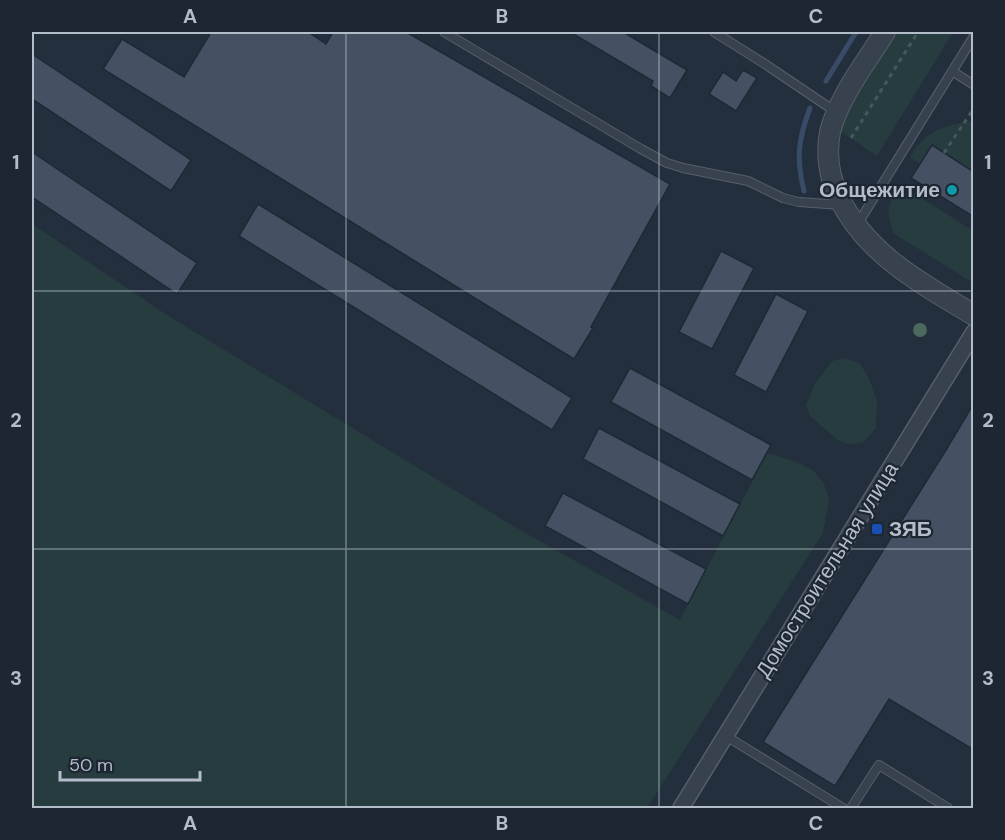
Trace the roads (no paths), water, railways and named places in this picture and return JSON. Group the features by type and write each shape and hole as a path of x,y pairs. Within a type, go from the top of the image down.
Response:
{"street":[{"path":"885,32 844,98 830,133 828,151 834,186 856,226 877,249 930,289 974,315"},
{"name":"Домостроительная улица","path":"681,808 974,332"}],"lane":[{"path":"444,32 667,163 748,181 783,198 799,202 843,205"},
{"path":"714,32 837,113"},
{"path":"856,226 974,36"},
{"path":"952,71 974,85"},
{"path":"726,736 843,808"},
{"path":"851,808 879,765 948,808"}],"waterway":[{"path":"826,81 856,32"},
{"path":"804,191 799,159 803,130 810,108"}],"place":[{"name":"Общежитие","path":"952,190"},
{"name":"ЗЯБ","path":"877,529"}]}
